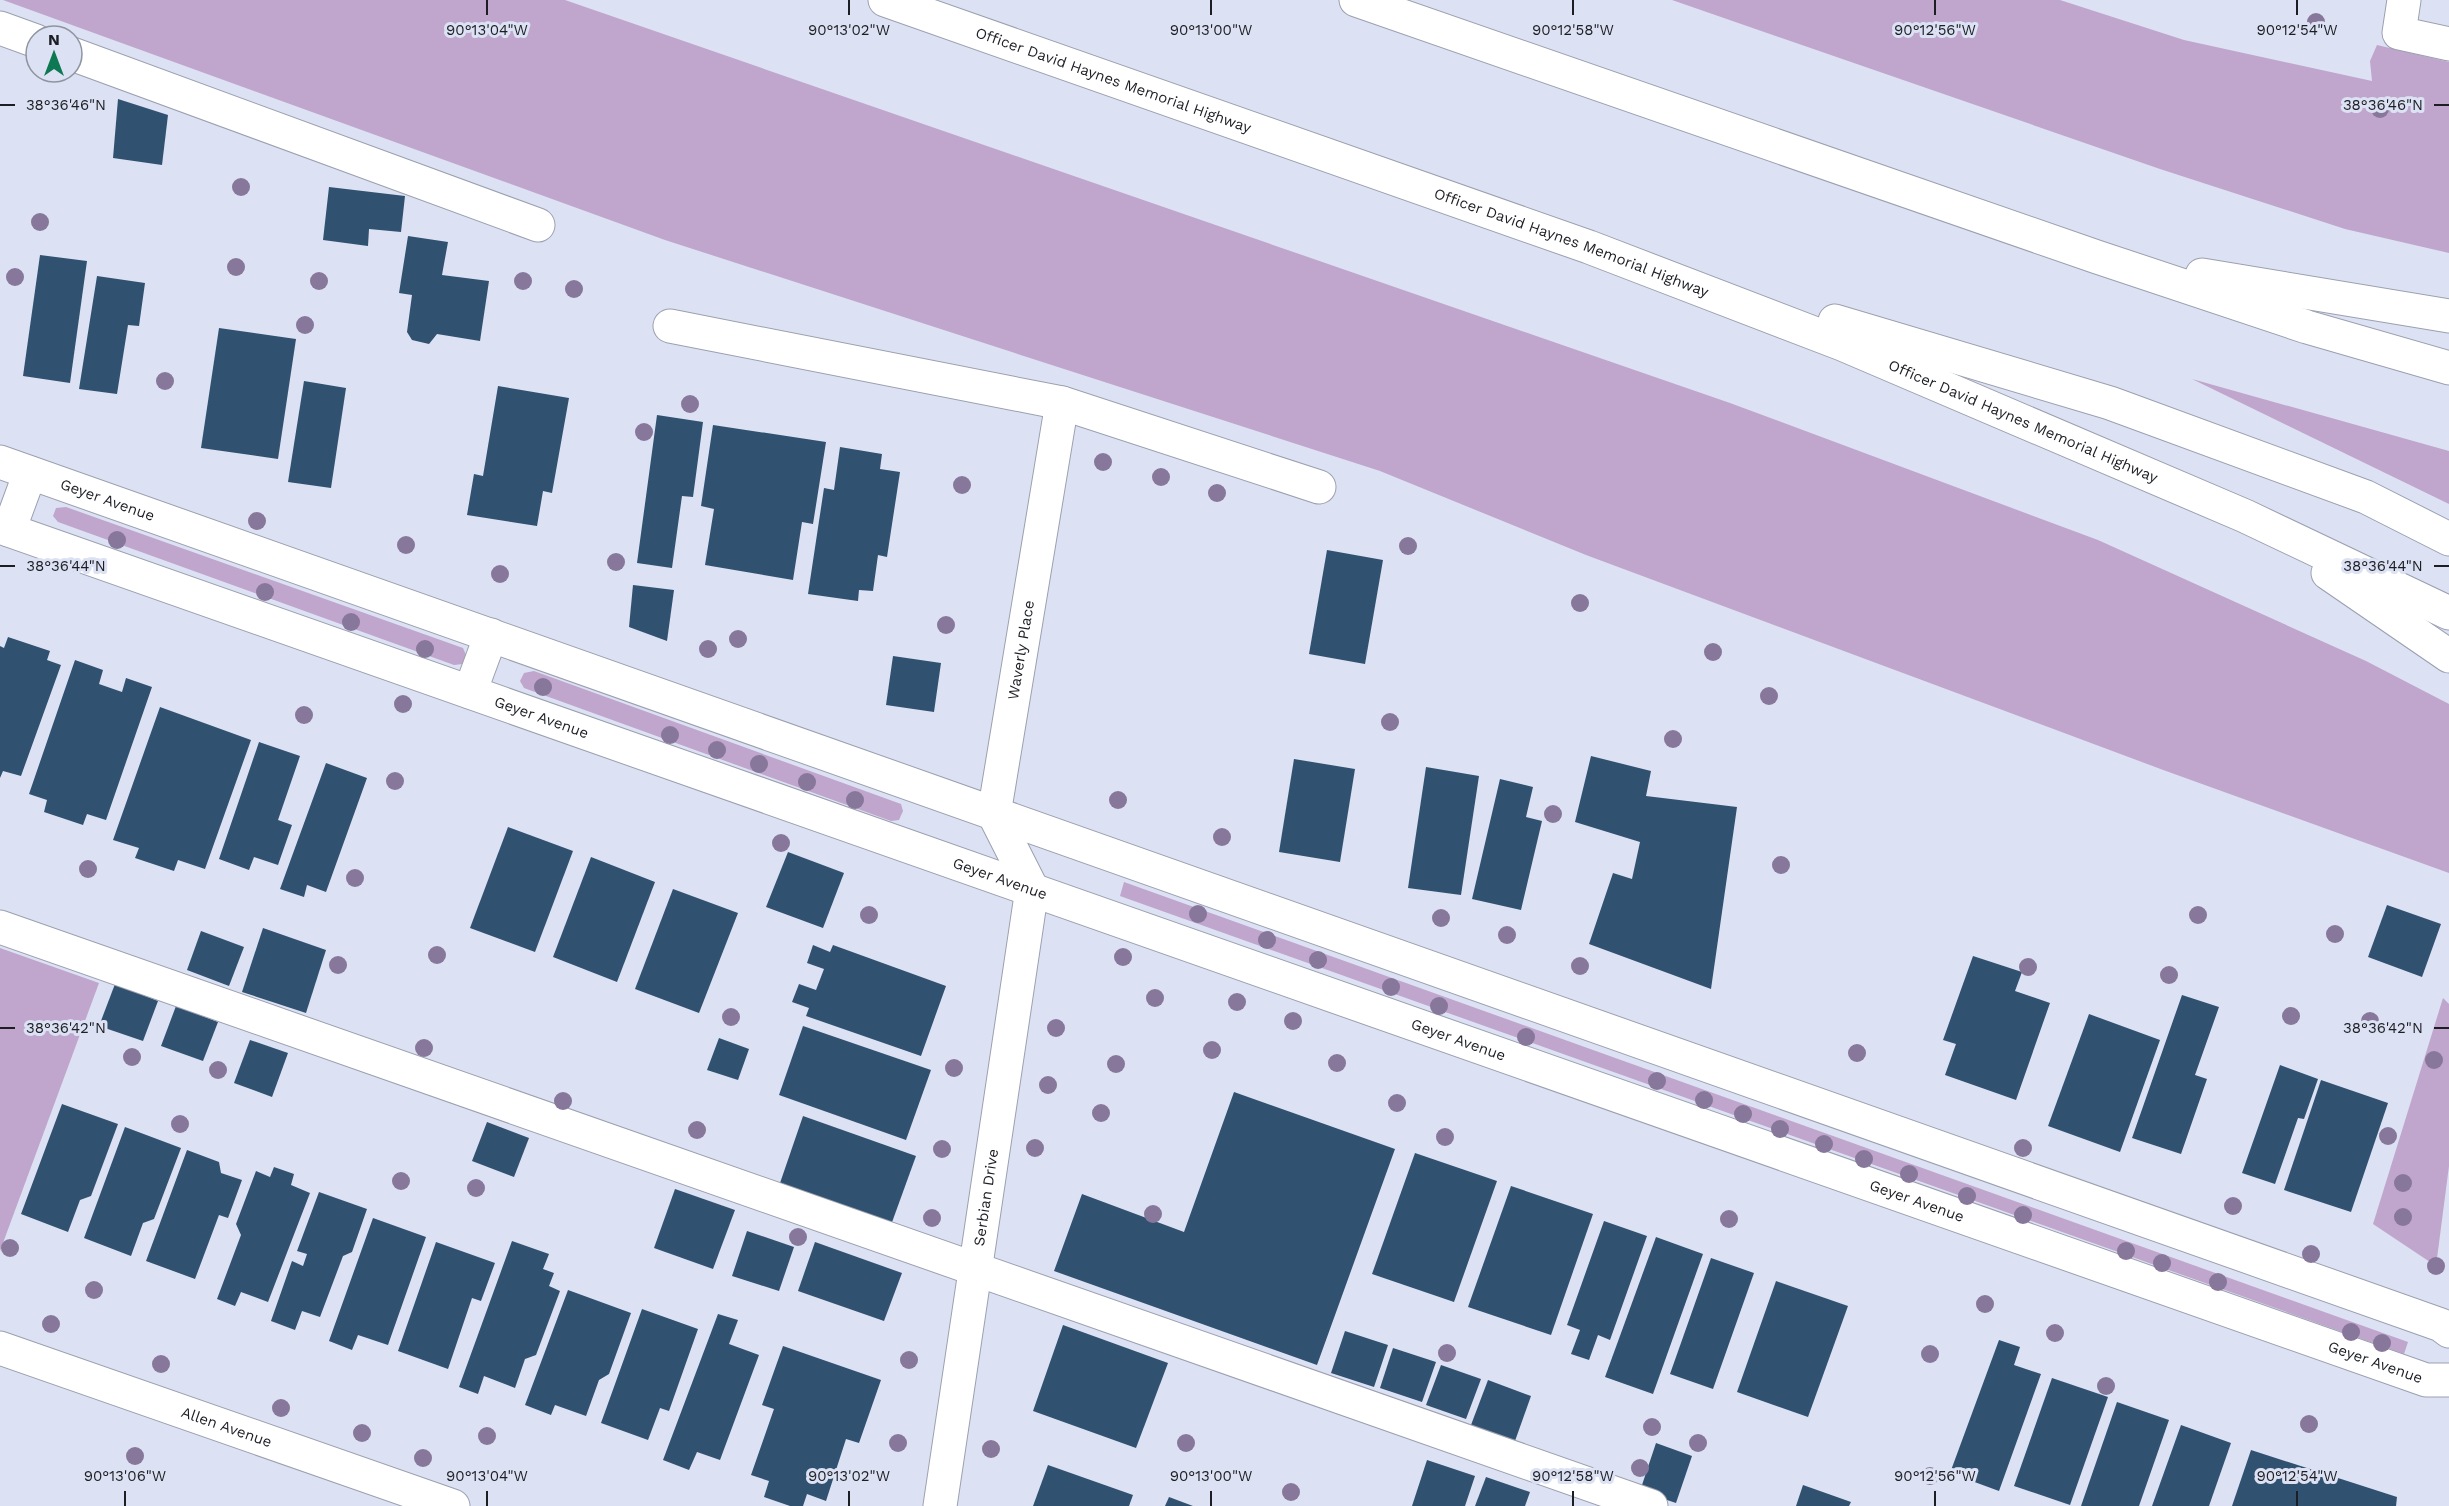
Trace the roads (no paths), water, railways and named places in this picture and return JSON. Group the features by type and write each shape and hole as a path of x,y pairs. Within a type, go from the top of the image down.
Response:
{"main road":[{"name":"Officer David Haynes Memorial Highway","path":"885,0 1589,247 1842,344 2245,516"},
{"path":"1356,0 2097,257 2307,327 2449,368"},
{"path":"2404,0 2399,33 2449,44"},
{"path":"0,28 24,37"},
{"path":"84,58 538,225"},
{"path":"1589,247 2109,404 2366,497 2449,539"},
{"path":"2097,257 2449,316"},
{"path":"670,326 1062,404 1319,487"},
{"name":"Waverly Place","path":"994,814 1062,404"},
{"name":"Geyer Avenue","path":"0,462 2441,1325 2449,1331"},
{"name":"Geyer Avenue","path":"30,473 4,528 2426,1380 2449,1380"},
{"path":"2245,516 2449,613"},
{"path":"2245,516 2449,656"},
{"path":"470,692 491,635"},
{"path":"994,814 1032,889"},
{"name":"Serbian Drive","path":"940,1506 1032,889"},
{"path":"0,927 1652,1506"},
{"name":"Allen Avenue","path":"0,1348 453,1506"}]}
